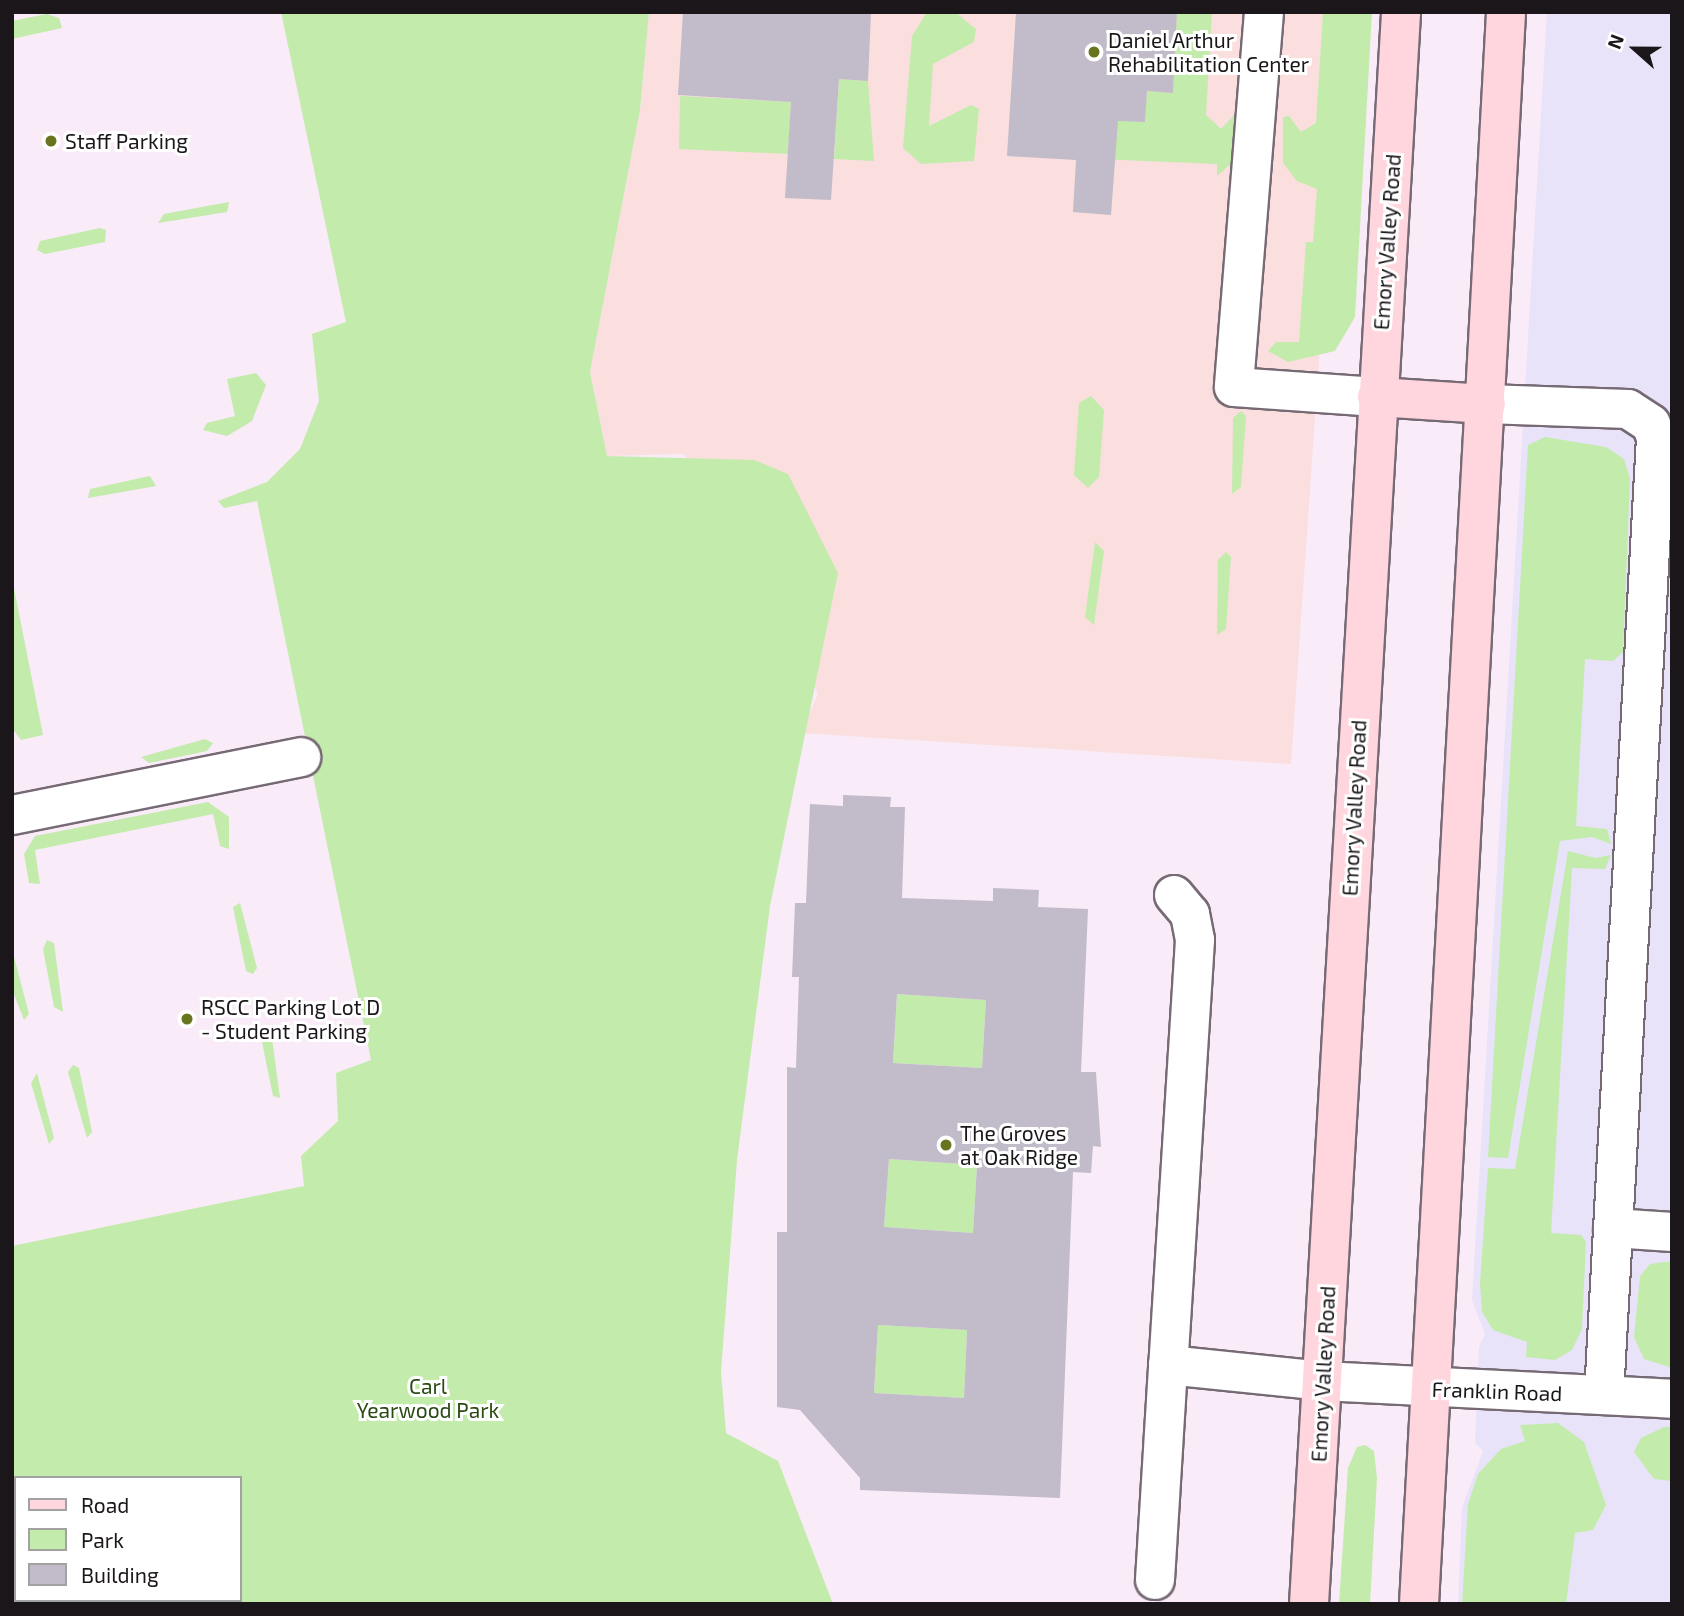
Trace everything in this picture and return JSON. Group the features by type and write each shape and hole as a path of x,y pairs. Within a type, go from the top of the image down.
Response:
{"main road":[{"name":"Emory Valley Road","path":"1309,1604 1401,12"},
{"path":"1419,1604 1506,12"},
{"path":"1377,397 1486,404"}],"street":[{"path":"1264,12 1234,387 1377,397"},
{"path":"1486,404 1628,409 1651,424 1656,438 1604,1395"},
{"path":"12,815 300,757"},
{"path":"1155,1580 1195,940 1190,914 1174,895"},
{"path":"1613,1228 1672,1233"},
{"name":"Franklin Road","path":"1168,1365 1322,1381 1672,1399"}],"shaded area":[{"path":"649,12 1343,12 1291,764 801,733 818,694 684,454 607,456 590,372 640,110"},
{"path":"1547,12 1672,12 1672,1604 1458,1604 1462,1508 1483,1451 1475,1443 1479,1347 1485,1334 1472,1300"}],"green space":[{"name":"Carl Yearwood Park","path":"281,12 649,12 640,110 590,372 607,456 754,460 788,474 838,573 770,906 737,1160 721,1372 726,1433 778,1461 833,1604 12,1604 12,1246 304,1186 301,1156 338,1121 336,1073 371,1060 257,501 224,508 218,501 267,482 300,449 319,401 312,334 346,322"},
{"path":"927,12 955,12 976,29 974,42 933,64 929,126 971,105 979,109 974,161 921,164 903,148 912,36"},
{"path":"1177,12 1212,12 1206,115 1221,129 1236,113 1241,116 1234,161 1217,176 1217,164 1098,159 1100,119 1145,122 1147,91 1173,93"},
{"path":"1323,12 1372,12 1355,317 1335,351 1288,362 1268,351 1276,342 1299,342 1306,242 1313,242 1317,189 1297,181 1283,163 1283,117 1289,116 1301,132 1316,123"},
{"path":"47,14 59,18 62,28 12,39 12,21"},
{"path":"839,79 868,81 874,161 834,159"},
{"path":"680,96 791,102 788,154 679,149"},
{"path":"229,202 227,212 158,223 164,214"},
{"path":"100,228 106,230 105,242 45,254 37,250 40,241"},
{"path":"256,373 266,385 252,421 227,436 203,430 207,423 235,416 227,379"},
{"path":"1091,396 1104,410 1099,477 1088,488 1074,475 1079,403"},
{"path":"1241,411 1246,416 1241,487 1232,494 1233,418"},
{"path":"1545,437 1606,447 1624,459 1630,478 1623,652 1613,661 1585,659 1576,826 1607,829 1611,844 1592,837 1560,841 1508,1158 1488,1157 1528,445"},
{"path":"150,476 156,486 88,498 90,489"},
{"path":"1095,542 1104,551 1094,625 1085,617"},
{"path":"1226,552 1231,557 1226,629 1217,635 1218,560"},
{"path":"12,578 43,735 21,740 12,728"},
{"path":"205,739 213,743 207,751 149,763 141,757"},
{"path":"208,802 229,817 229,849 220,846 213,814 35,850 40,884 29,883 24,854 35,836"},
{"path":"1568,851 1595,858 1611,855 1605,869 1572,868 1551,1233 1581,1235 1586,1242 1582,1329 1572,1350 1555,1360 1526,1357 1527,1342 1493,1330 1482,1312 1480,1283 1488,1168 1515,1169"},
{"path":"240,903 257,968 253,974 246,971 233,907"},
{"path":"47,940 54,943 63,1012 54,1007 43,949"},
{"path":"12,949 29,1014 24,1020 12,989"},
{"path":"897,994 986,1000 982,1068 893,1063"},
{"path":"266,1027 271,1031 280,1098 273,1096 266,1062 260,1031"},
{"path":"73,1065 79,1068 92,1132 87,1138 68,1072"},
{"path":"37,1073 54,1138 49,1144 31,1083"},
{"path":"889,1159 977,1165 973,1233 884,1227"},
{"path":"1672,1261 1672,1368 1644,1359 1634,1337 1640,1276 1650,1264"},
{"path":"878,1325 967,1330 964,1398 874,1393"},
{"path":"1558,1423 1584,1442 1606,1505 1593,1530 1575,1533 1566,1604 1462,1604 1468,1504 1478,1474 1501,1449 1525,1441 1520,1425"},
{"path":"1664,1427 1672,1427 1672,1481 1654,1479 1634,1452 1641,1438"},
{"path":"1365,1445 1374,1451 1377,1478 1370,1604 1339,1604 1348,1468 1357,1447"}],"building":[{"path":"683,12 871,12 868,81 839,79 831,200 785,198 791,102 678,95"},
{"name":"Daniel Arthur Rehabilitation Center","path":"1016,12 1177,12 1173,93 1147,91 1145,122 1118,121 1111,215 1073,212 1076,160 1007,156"},
{"name":"The Groves at Oak Ridge","path":"843,795 891,797 890,807 905,807 902,898 993,901 993,888 1039,890 1038,907 1088,909 1081,1072 1096,1072 1101,1147 1093,1146 1091,1173 1073,1172 1060,1498 860,1490 860,1478 800,1410 777,1407 777,1232 787,1232 787,1067 796,1068 799,977 792,977 795,903 806,903 810,804 843,806","holes":["897,994 986,1000 982,1068 893,1063","889,1159 977,1165 973,1233 884,1227","878,1325 967,1330 964,1398 874,1393"]}],"place":[{"name":"Daniel Arthur Rehabilitation Center","path":"1094,52"},
{"name":"Staff Parking","path":"51,141"},
{"name":"RSCC Parking Lot D - Student Parking","path":"187,1019"},
{"name":"The Groves at Oak Ridge","path":"946,1145"}]}
